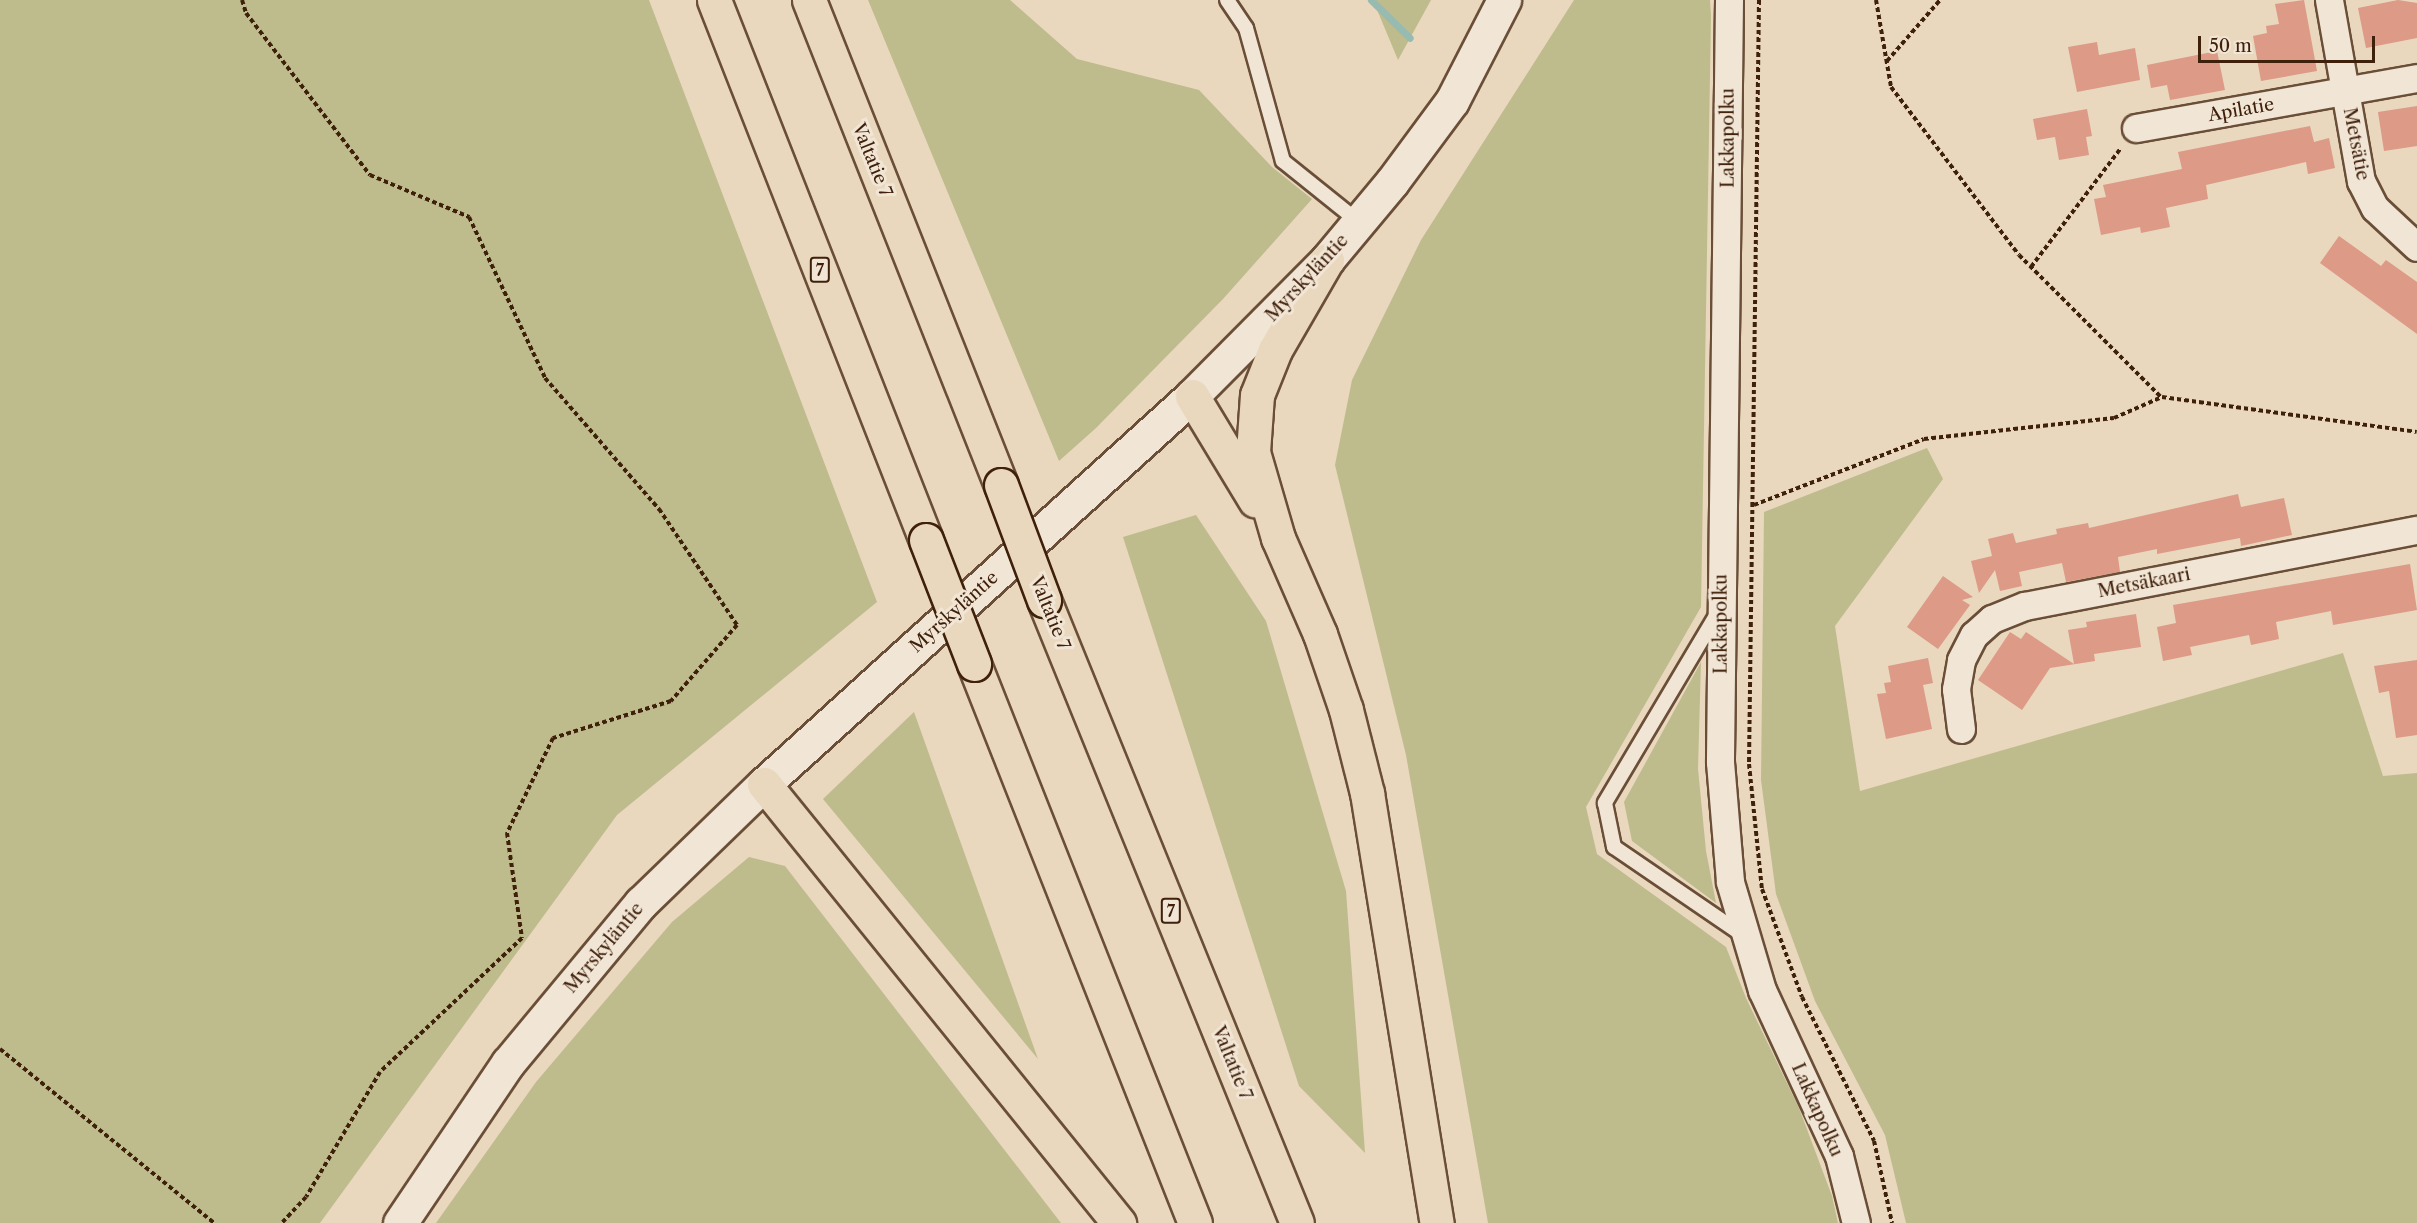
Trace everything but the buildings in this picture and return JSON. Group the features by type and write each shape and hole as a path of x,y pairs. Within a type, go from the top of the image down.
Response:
{"highway":[{"name":"7","path":"714,0 1195,1223"},
{"name":"Valtatie 7","path":"809,0 1044,600 1297,1223"},
{"path":"1327,260 1275,350 1257,395 1253,452 1278,538 1339,688 1366,793 1437,1223"},
{"path":"1192,396 1278,538"},
{"path":"764,784 1119,1223"}],"street":[{"name":"Myrskyläntie","path":"400,1223 508,1063 641,903 764,784 1192,396 1327,260 1359,222 1452,100 1504,0"},
{"name":"Lakkapolku","path":"1729,0 1720,762 1730,882 1743,935 1762,990 1839,1156 1856,1223"},
{"name":"Metsätie","path":"2329,0 2361,181 2375,208 2417,247"},
{"name":"Apilatie","path":"2136,128 2417,78"},
{"name":"Metsäkaari","path":"1960,729 1956,689 1961,660 1974,635 1992,619 2025,606 2417,530"}],"lane":[{"path":"1227,0 1246,28 1283,162 1359,222"},
{"path":"1721,607 1605,803 1614,847 1743,935"}],"path":[{"path":"242,0 246,13 370,175 469,217 545,378 659,509 737,625 671,701 553,738 507,833 522,938 380,1072 306,1197 282,1223"},
{"path":"1759,0 1749,764 1762,889 1802,997 1874,1141 1892,1223"},
{"path":"1876,0 1892,87 2031,267 2162,397"},
{"path":"1887,62 1940,0"},
{"path":"2031,267 2136,128"},
{"path":"1754,505 1924,439 2114,418 2162,397 2417,432"},
{"path":"0,1049 214,1223"}],"shaded area":[{"path":"0,0 649,0 877,602 617,815 320,1223 0,1223"},
{"path":"868,0 1010,0 1077,59 1199,90 1272,167 1312,199 1223,299 1096,428 1059,461"},
{"path":"1373,0 1431,0 1398,60"},
{"path":"1574,0 1710,0 1711,16 1701,607 1586,807 1597,854 1726,947 1746,998 1799,1108 1832,1196 1838,1223 1488,1223 1406,755 1335,465 1352,380 1421,240"},
{"path":"1927,448 1943,479 1835,626 1860,791 2343,653 2383,776 2417,773 2417,1223 1906,1223 1885,1135 1815,1001 1776,894 1761,780 1764,512"},
{"path":"1196,515 1266,621 1346,891 1365,1153 1299,1086 1123,537"},
{"path":"1701,662 1698,769 1706,851 1716,903 1632,841 1624,802"},
{"path":"914,712 1038,1059 823,799"},
{"path":"749,857 785,866 1061,1223 436,1223 536,1082 672,922"}],"waterway":[{"path":"1371,0 1410,38"}]}
